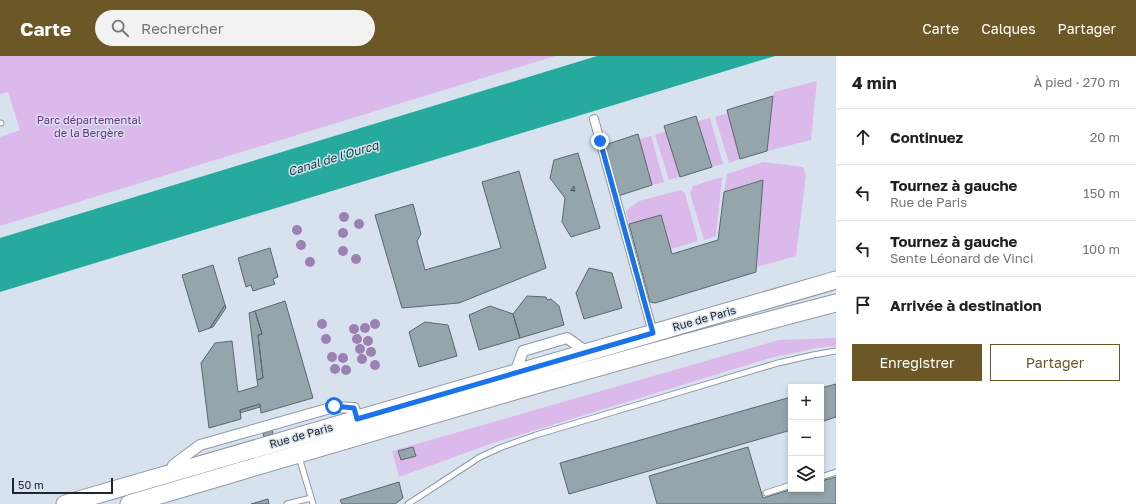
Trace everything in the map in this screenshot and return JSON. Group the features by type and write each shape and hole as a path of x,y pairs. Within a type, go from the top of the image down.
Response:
{"main road":[{"name":"Rue de Paris","path":"65,504 836,280"},
{"name":"Rue de Paris","path":"129,504 746,326 836,303"}],"street":[{"path":"594,119 653,333"},
{"path":"173,465 200,444 334,406 354,408 357,419"}],"lane":[{"path":"408,504 480,457 502,447 536,435 778,363 836,351"},
{"path":"298,454 312,504"},
{"path":"824,476 836,472"},
{"path":"766,493 788,486"},
{"path":"287,504 311,498"}],"green space":[{"name":"Parc départemental de la Bergère","path":"0,56 555,56 0,226 0,137 20,130 8,92 0,94"},
{"path":"817,81 811,140 767,151 774,92"},
{"path":"728,113 740,159 729,163 715,117"},
{"path":"710,118 723,164 712,167 698,121"},
{"path":"666,131 680,177 669,180 655,135"},
{"path":"651,136 664,182 652,185 639,139"},
{"path":"763,162 803,167 806,175 796,256 757,267 763,180 724,192 727,174"},
{"path":"722,177 716,236 704,240 690,193 693,186"},
{"path":"681,190 685,193 698,241 671,249 661,215 629,224 626,211 639,201"},
{"path":"836,338 836,346 816,348 770,358 490,444 399,477 392,451 779,340"}],"water":[{"name":"Canal de l'Ourcq","path":"597,56 775,56 0,292 0,238"}],"building":[{"path":"773,96 767,151 740,159 727,110"},
{"path":"696,116 712,167 680,177 664,126"},
{"path":"638,134 652,185 618,196 605,145"},
{"path":"578,153 600,228 571,237 562,222 565,198 550,178 554,160"},
{"path":"519,171 546,268 459,303 402,308 375,215 413,204 421,234 417,241 425,270 501,248 482,182"},
{"path":"763,180 756,272 655,303 650,302 629,224 661,215 672,254 718,240 724,192"},
{"path":"270,248 278,277 273,279 275,284 253,291 251,285 246,287 238,258"},
{"path":"213,265 225,305 210,328 199,332 182,275"},
{"path":"589,268 612,273 622,308 584,319 576,293"},
{"path":"527,296 546,297 547,300 551,299 559,306 564,325 520,338 513,314"},
{"path":"285,301 313,398 261,413 260,404 240,410 241,419 209,428 201,363 215,343 232,341 238,392 258,386 257,380 263,378 258,335 262,334 255,311"},
{"path":"225,305 226,308 213,327 210,328"},
{"path":"490,306 513,314 520,338 479,350 469,315"},
{"path":"255,311 262,334 258,335 263,378 257,380 249,313"},
{"path":"425,322 448,325 457,356 419,367 409,332"},
{"path":"836,384 836,417 824,421 824,420 824,387"},
{"path":"788,398 788,431 569,494 560,463"},
{"path":"260,404 260,407 240,413 240,410"},
{"path":"272,430 273,434 264,437 263,433"},
{"path":"413,447 416,456 401,460 398,451"},
{"path":"748,447 763,498 788,490 788,492 824,492 824,480 836,477 836,504 657,504 649,476"},
{"path":"399,482 403,498 395,504 342,504 340,500"},
{"path":"268,499 269,504 251,504"}],"route":[{"path":"334,406 354,408 357,419 653,333 600,141"}]}
